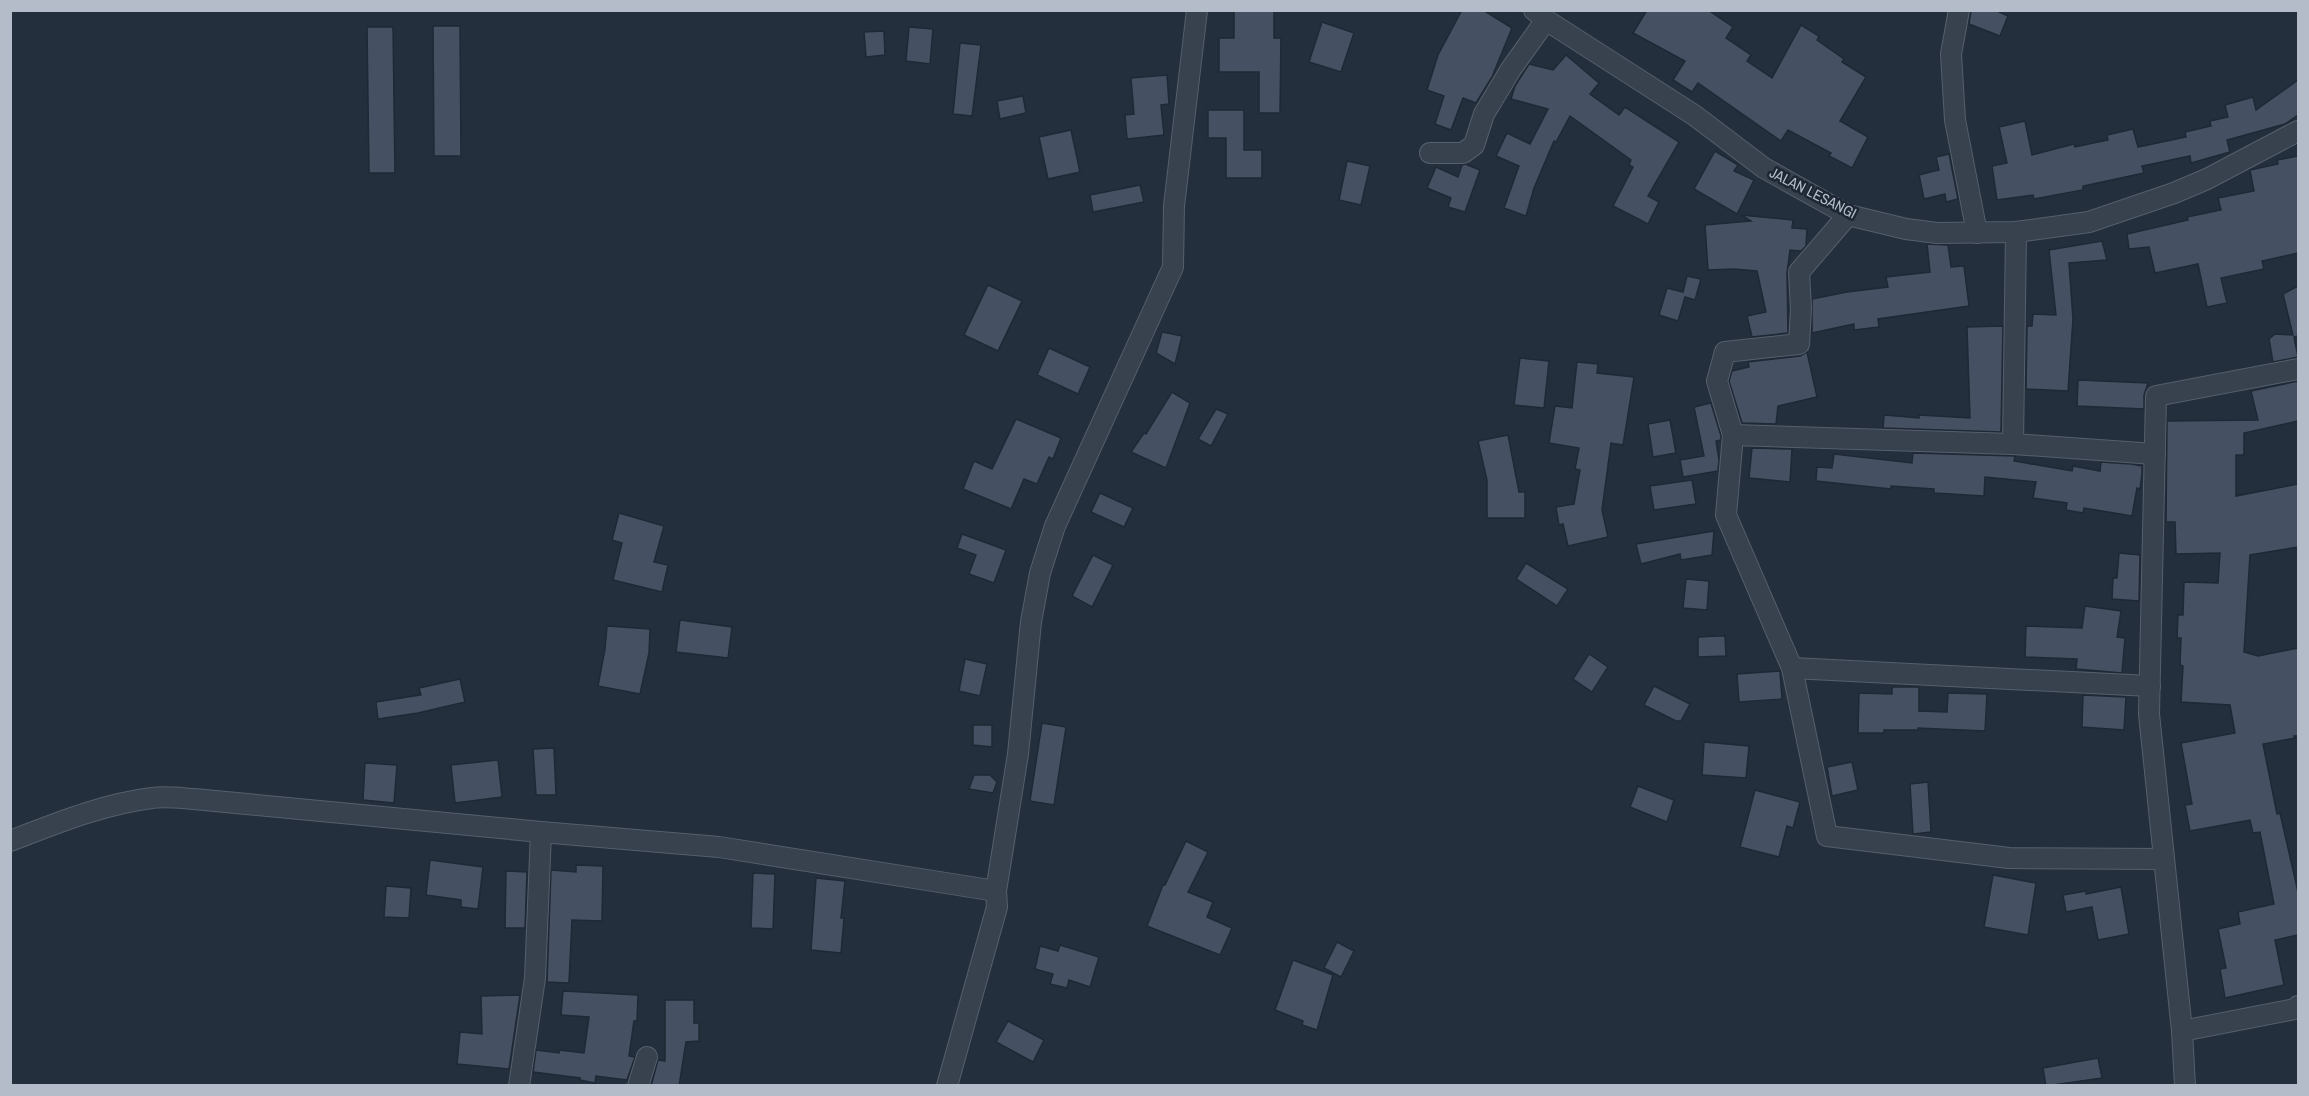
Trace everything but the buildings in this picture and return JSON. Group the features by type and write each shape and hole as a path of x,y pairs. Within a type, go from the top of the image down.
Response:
{"street":[{"path":"946,1086 997,906 996,891 1018,754 1031,622 1040,573 1055,526 1173,267 1174,206 1197,10"},
{"path":"1959,10 1952,54 1955,120 1977,233"},
{"path":"1430,153 1463,153 1474,146 1484,114 1540,15"},
{"name":"JALAN LESANGI","path":"1540,15 1694,115 1764,168 1848,215 1906,229 1937,233 2016,232 2089,222 2174,193 2242,162 2298,131"},
{"path":"1848,215 1799,272 1801,309 1799,344 1725,352 1717,381 1733,435 1726,515 1792,668 1827,836 2009,858 2164,859"},
{"path":"2013,444 2016,232"},
{"path":"2185,1086 2182,1031 2149,714 2156,396 2298,369"},
{"path":"1733,435 2013,444 2155,454"},
{"path":"1792,668 2150,686"},
{"path":"10,841 83,813 154,797 194,799 719,847 996,891"},
{"path":"519,1086 535,978 541,832"},
{"path":"2182,1031 2297,1008"},
{"path":"639,1086 647,1057"}]}
